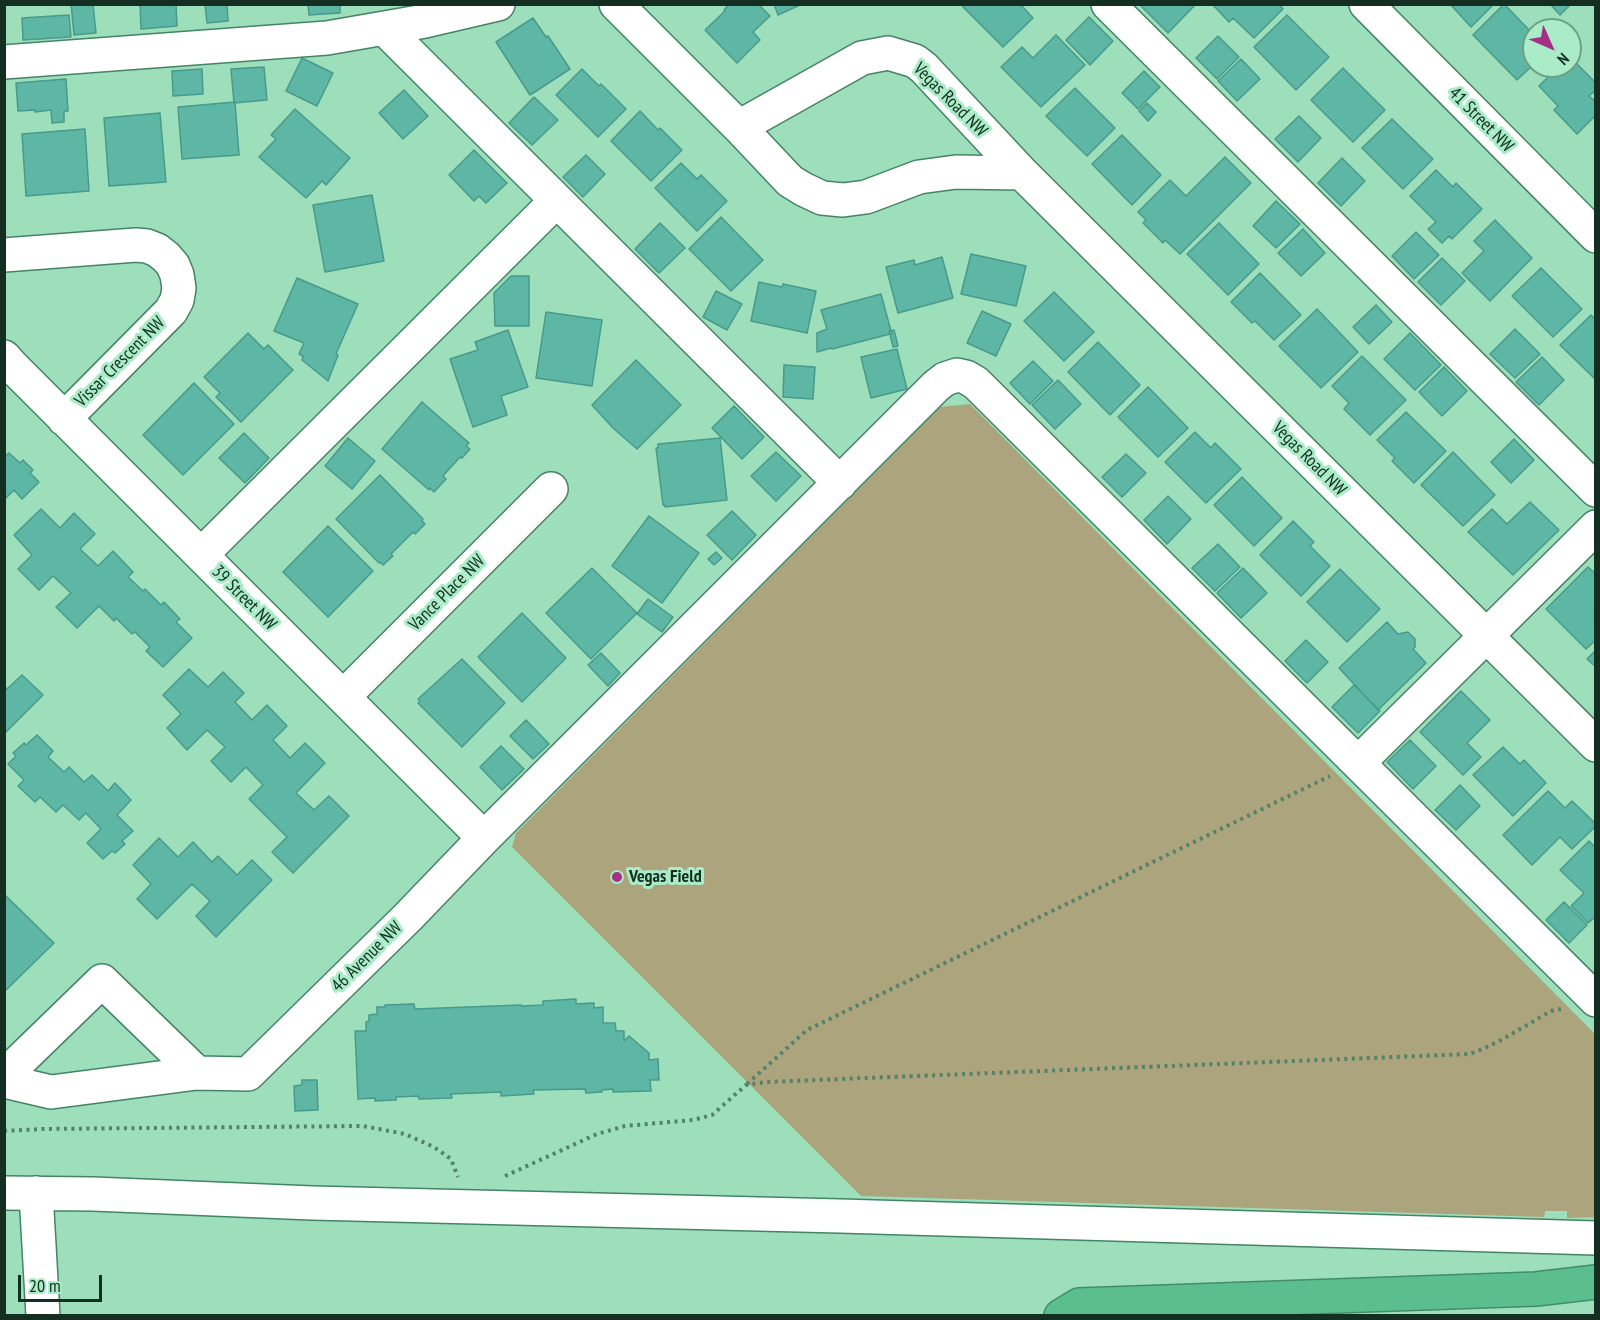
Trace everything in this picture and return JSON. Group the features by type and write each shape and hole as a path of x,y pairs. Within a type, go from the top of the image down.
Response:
{"highway":[{"path":"1061,1316 1079,1305 1536,1289 1596,1282"}],"street":[{"path":"4,62 327,38 425,21 498,4"},
{"path":"616,4 790,181 822,198 843,200 866,197 919,177 947,174 1022,173"},
{"path":"1108,4 1596,490"},
{"name":"41 Street NW","path":"1366,4 1596,236"},
{"path":"385,28 840,483"},
{"name":"Vegas Road NW","path":"739,127 862,58 888,53 915,61 1022,173 1596,745"},
{"path":"201,555 556,201"},
{"name":"Vissar Crescent NW","path":"4,255 147,246 166,256 177,275 179,288 177,300 171,311 64,419"},
{"name":"39 Street NW","path":"4,357 484,838"},
{"name":"46 Avenue NW","path":"196,1073 248,1074 392,933 484,838 945,379 957,375 976,383 1358,763 1581,1004"},
{"name":"Vance Place NW","path":"343,697 551,489"},
{"path":"1358,763 1596,527"},
{"path":"4,1076 102,981 196,1073"},
{"path":"4,1081 51,1092 196,1073"},
{"path":"43,1316 39,1239 20,1193 1596,1239"}],"path":[{"path":"504,1176 597,1134 625,1126 693,1120 712,1115 807,1030 1358,763"},
{"path":"746,1085 812,1080 1463,1054 1485,1048 1551,1011 1581,1004"},
{"path":"4,1131 363,1126 405,1134 434,1147 451,1159 459,1181"}],"shaded area":[{"path":"970,404 1595,1034 1595,1217 1567,1218 1567,1211 1545,1211 1544,1217 861,1196 512,847 516,833 940,407"}],"building":[{"path":"71,4 93,4 96,33 74,35"},
{"path":"140,4 176,4 177,26 141,29"},
{"path":"205,4 227,4 228,21 207,23"},
{"path":"308,4 340,4 340,13 309,15"},
{"path":"729,4 758,4 770,16 753,32 760,40 737,63 705,30 725,11"},
{"path":"774,4 802,4 778,15"},
{"path":"965,4 1020,4 1033,18 1003,47 963,7"},
{"path":"1143,4 1196,4 1168,33 1141,6"},
{"path":"1212,4 1279,4 1283,9 1254,38 1233,18 1229,22"},
{"path":"1450,4 1494,4 1471,27"},
{"path":"1504,4 1522,23 1522,75 1517,80 1473,35"},
{"path":"1550,4 1571,4 1560,15"},
{"path":"69,15 71,37 23,40 22,18"},
{"path":"1287,15 1329,57 1296,90 1254,47"},
{"path":"1089,17 1113,41 1090,65 1066,40"},
{"path":"533,18 570,69 530,95 496,42"},
{"path":"1056,35 1085,65 1041,107 1001,67 1022,47 1033,58"},
{"path":"1218,36 1239,57 1217,79 1196,58"},
{"path":"302,58 333,73 317,106 286,91"},
{"path":"1241,59 1260,79 1237,101 1218,81"},
{"path":"264,67 267,100 234,103 231,69"},
{"path":"1343,68 1385,110 1353,142 1311,100"},
{"path":"202,69 203,94 173,96 172,71"},
{"path":"582,69 626,109 598,137 556,95"},
{"path":"1582,69 1596,83 1596,90 1589,96 1596,102 1596,115 1577,134 1554,110 1558,106 1539,86 1547,78 1582,78"},
{"path":"1144,71 1160,87 1138,109 1122,93"},
{"path":"66,79 68,111 64,111 64,122 52,123 51,110 18,111 16,83"},
{"path":"1075,88 1115,128 1087,156 1046,116"},
{"path":"404,90 428,116 403,139 379,113"},
{"path":"534,97 558,120 532,145 509,123"},
{"path":"235,102 239,155 182,159 178,107"},
{"path":"1147,103 1156,112 1148,121 1139,111"},
{"path":"295,109 350,158 326,185 322,181 306,198 259,157 276,139 271,135"},
{"path":"640,111 682,150 651,181 611,141"},
{"path":"160,113 166,182 109,186 104,118"},
{"path":"1299,116 1321,138 1298,162 1275,139"},
{"path":"1392,119 1433,159 1403,189 1362,148"},
{"path":"85,129 89,191 26,196 22,134"},
{"path":"1122,135 1161,175 1132,205 1092,164"},
{"path":"474,150 507,183 486,203 479,196 474,201 449,175"},
{"path":"586,155 605,174 583,197 563,177"},
{"path":"1225,157 1251,183 1180,254 1165,240 1163,243 1143,223 1146,220 1138,212 1170,180 1186,196"},
{"path":"1342,158 1365,181 1341,206 1318,183"},
{"path":"681,163 697,179 701,175 727,201 697,231 655,188"},
{"path":"1436,170 1453,187 1456,183 1482,209 1452,239 1449,236 1442,243 1428,229 1436,222 1410,196"},
{"path":"372,195 384,261 325,272 313,205"},
{"path":"1276,201 1300,224 1276,248 1253,226"},
{"path":"721,217 763,260 731,291 689,249"},
{"path":"1495,220 1532,258 1490,301 1462,273 1484,251 1474,241"},
{"path":"660,223 685,248 659,273 635,249"},
{"path":"1219,223 1259,264 1228,295 1187,254"},
{"path":"1303,229 1325,253 1301,276 1278,253"},
{"path":"1416,232 1439,255 1414,279 1392,256"},
{"path":"971,254 1026,266 1016,306 961,294"},
{"path":"942,257 953,298 898,313 886,267 914,260 915,265"},
{"path":"1442,258 1465,281 1441,305 1418,282"},
{"path":"1541,268 1582,309 1553,337 1512,296"},
{"path":"1260,273 1301,315 1274,340 1255,321 1252,323 1231,302"},
{"path":"511,276 529,276 529,326 495,326 494,293"},
{"path":"297,278 358,304 336,354 338,355 328,381 302,360 303,356 299,354 304,343 274,331"},
{"path":"759,282 816,291 807,333 751,321"},
{"path":"716,291 742,304 727,330 703,317"},
{"path":"1054,292 1094,332 1064,361 1024,321"},
{"path":"881,294 890,334 817,352 817,333 827,329 821,310"},
{"path":"1376,305 1392,322 1369,344 1353,327"},
{"path":"1317,309 1358,352 1321,388 1279,346"},
{"path":"982,311 1011,324 996,356 967,343"},
{"path":"546,312 602,320 592,386 536,378"},
{"path":"1591,315 1596,320 1596,380 1560,345"},
{"path":"1515,329 1540,354 1515,378 1490,354"},
{"path":"508,330 528,387 501,396 507,415 473,427 450,359 478,350 475,342"},
{"path":"894,330 898,346 893,347 890,334"},
{"path":"248,333 264,349 268,345 293,370 241,422 216,397 220,393 204,377"},
{"path":"1410,333 1441,365 1415,390 1384,359"},
{"path":"1098,342 1140,385 1110,415 1068,372"},
{"path":"897,349 907,389 871,398 861,357"},
{"path":"1362,356 1406,400 1370,435 1344,409 1349,403 1332,386"},
{"path":"1542,357 1564,380 1539,405 1516,382"},
{"path":"636,360 681,405 637,449 592,405"},
{"path":"1033,361 1053,381 1030,404 1010,383"},
{"path":"784,365 815,367 813,399 783,397"},
{"path":"1444,367 1467,391 1442,416 1419,392"},
{"path":"1058,380 1081,404 1055,429 1032,405"},
{"path":"194,383 234,424 183,475 143,435"},
{"path":"1148,387 1188,428 1158,457 1118,417"},
{"path":"422,402 469,443 466,446 470,449 443,476 446,479 434,492 382,449"},
{"path":"734,406 764,437 742,459 712,428"},
{"path":"1406,412 1446,451 1414,483 1392,461 1395,458 1377,440"},
{"path":"1195,432 1211,448 1215,443 1241,469 1206,503 1165,462"},
{"path":"244,433 269,458 245,483 219,458"},
{"path":"348,438 375,461 352,489 325,466"},
{"path":"720,438 727,500 665,507 656,448 658,444"},
{"path":"1514,439 1534,460 1511,483 1491,462"},
{"path":"776,452 801,476 776,501 751,476"},
{"path":"1453,452 1495,495 1463,526 1421,485"},
{"path":"9,453 20,463 23,460 33,470 30,473 39,482 22,499 14,490 4,500 4,457"},
{"path":"1126,454 1146,473 1122,497 1102,477"},
{"path":"380,475 423,519 425,524 415,534 413,532 383,565 336,519"},
{"path":"1242,477 1282,518 1254,546 1214,505"},
{"path":"1168,496 1191,519 1167,544 1144,520"},
{"path":"1530,502 1559,530 1513,575 1468,532 1492,509 1507,524"},
{"path":"41,509 60,528 74,513 95,534 80,549 98,566 113,551 133,572 128,577 143,591 145,589 161,605 164,602 180,619 176,622 192,638 163,667 146,651 150,647 135,632 132,634 116,618 114,621 99,606 77,628 56,607 71,593 53,576 39,590 18,569 32,555 14,535"},
{"path":"732,511 756,535 732,560 707,535"},
{"path":"649,516 699,553 662,603 612,566"},
{"path":"1293,521 1314,542 1310,546 1330,566 1301,596 1260,555"},
{"path":"328,526 373,571 328,617 283,572"},
{"path":"1218,544 1240,567 1215,591 1192,568"},
{"path":"716,552 722,558 714,565 708,559"},
{"path":"1588,567 1596,574 1596,615 1594,616 1596,617 1596,640 1586,649 1546,609"},
{"path":"592,568 637,613 591,659 546,613"},
{"path":"1243,568 1267,593 1241,618 1217,593"},
{"path":"1340,569 1380,609 1347,642 1307,602"},
{"path":"648,599 673,617 662,632 637,614"},
{"path":"522,613 566,658 522,702 478,657"},
{"path":"1387,622 1398,634 1408,632 1415,639 1413,649 1426,663 1378,710 1339,668"},
{"path":"1306,640 1328,662 1307,683 1285,661"},
{"path":"1596,650 1596,667 1587,659"},
{"path":"601,653 620,673 608,686 588,665"},
{"path":"462,659 505,703 462,747 418,703 420,701 418,699"},
{"path":"189,669 208,687 223,672 244,693 235,702 252,720 267,705 287,726 273,740 290,758 305,743 325,763 296,793 314,810 329,796 349,816 293,873 272,852 287,837 249,799 263,785 246,767 231,782 211,761 225,747 207,730 187,750 167,728 181,714 163,695"},
{"path":"22,675 43,695 4,734 4,686 7,689"},
{"path":"1354,685 1380,711 1358,733 1332,707"},
{"path":"1461,691 1490,720 1467,743 1481,757 1463,775 1420,732"},
{"path":"526,720 549,744 533,759 510,736"},
{"path":"37,735 53,751 48,757 64,772 69,767 84,782 92,775 108,791 115,783 131,800 117,815 133,831 122,841 125,844 115,853 112,851 103,859 87,843 101,829 86,813 79,820 63,805 56,812 40,797 35,802 18,786 24,780 8,764 16,756 13,753"},
{"path":"1410,740 1436,766 1413,789 1387,762"},
{"path":"501,746 524,769 502,790 480,767"},
{"path":"1503,747 1520,764 1524,760 1546,783 1513,816 1473,775"},
{"path":"1460,785 1480,806 1456,830 1435,810"},
{"path":"1548,791 1565,808 1572,801 1596,826 1572,849 1560,837 1532,865 1503,835"},
{"path":"159,838 178,857 193,842 212,862 218,856 237,875 252,860 272,880 216,937 196,916 210,901 192,884 157,919 137,899 151,884 133,865"},
{"path":"1589,841 1596,848 1596,916 1588,923 1571,906 1584,893 1560,870"},
{"path":"4,894 54,943 4,992"},
{"path":"1564,902 1587,925 1569,943 1546,920"},
{"path":"576,999 576,1004 594,1003 594,1008 603,1007 603,1023 615,1023 616,1031 624,1031 624,1041 629,1036 649,1053 649,1060 658,1059 659,1080 650,1080 651,1091 613,1092 613,1089 586,1093 585,1089 533,1090 534,1094 501,1096 501,1092 451,1094 452,1098 419,1099 418,1096 396,1097 396,1100 358,1099 355,1031 366,1031 369,1015 377,1014 377,1007 414,1004 415,1009 521,1006 543,1005 543,1001"},
{"path":"302,1080 317,1080 318,1110 295,1111 294,1086 302,1085"}],"place":[{"name":"Vegas Field","path":"617,877"}]}
